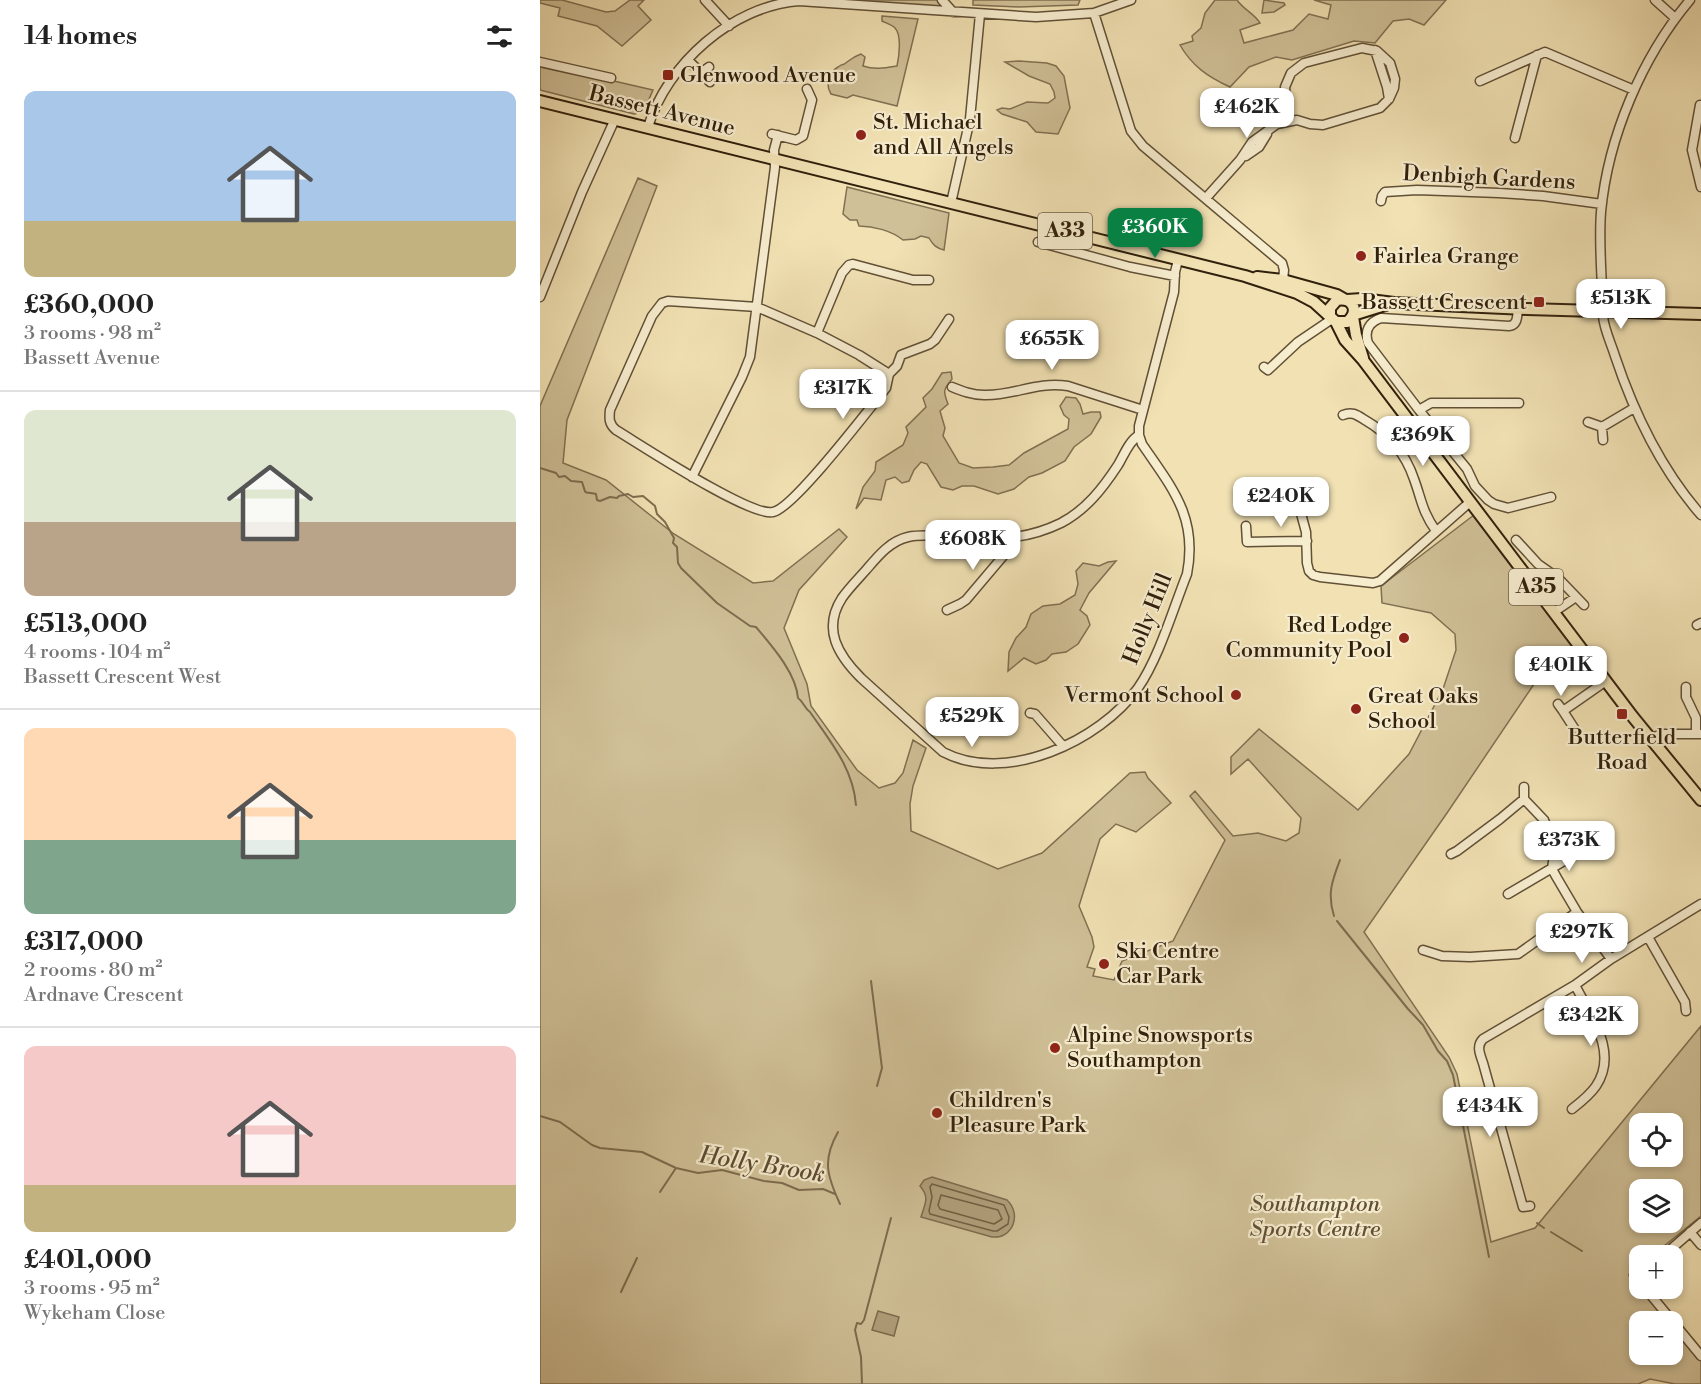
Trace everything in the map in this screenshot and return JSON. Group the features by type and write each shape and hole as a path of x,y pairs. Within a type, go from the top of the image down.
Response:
{"main road":[{"name":"Bassett Avenue","path":"540,101 1245,276 1306,297 1333,319"},
{"name":"Bassett Avenue","path":"1245,276 1283,280 1337,295 1345,300 1362,299 1395,303 1518,309 1701,314"},
{"path":"1345,300 1354,308 1353,316 1347,322 1333,319 1330,308 1334,302 1345,300"},
{"name":"Bassett Avenue","path":"1353,316 1366,310 1395,303"},
{"name":"A35","path":"1353,316 1363,360"},
{"name":"A35","path":"1333,319 1345,340 1363,360 1606,681 1701,800"}],"street":[{"path":"705,0 729,26"},
{"path":"902,9 909,0"},
{"path":"942,0 952,12"},
{"path":"648,127 660,97 688,60 705,43 729,26 755,12 785,2 799,1 1036,17 1094,13 1131,0"},
{"path":"1655,0 1675,18"},
{"path":"1690,0 1655,49 1634,90 1615,143 1605,182 1600,230 1603,318 1634,408 1678,486 1701,515"},
{"path":"1094,13 1131,131 1143,146 1282,263 1283,280"},
{"path":"951,203 970,119 980,14"},
{"path":"1206,198 1240,160 1252,142 1277,123 1286,101 1285,87 1288,80 1304,63 1356,49 1375,50 1389,99 1380,108 1323,125 1298,120 1277,123"},
{"path":"1480,81 1537,55 1548,53 1634,90"},
{"path":"1515,138 1537,55"},
{"path":"688,60 705,69 710,82"},
{"path":"540,62 611,78"},
{"path":"692,477 750,357 775,167 775,134 796,140 803,136 812,100 807,89"},
{"path":"1286,101 1298,120"},
{"path":"1700,105 1692,150 1701,187"},
{"path":"540,297 582,192 615,119"},
{"name":"Denbigh Gardens","path":"1381,201 1385,192 1417,190 1543,196 1602,204"},
{"path":"1038,242 1130,267 1175,276"},
{"name":"Holly Hill","path":"1139,435 1133,440 1110,477 1088,504 1061,523 1030,535 1011,538 921,535 900,539 881,553 843,596 834,617 834,638 849,666 921,733 952,757 990,763 1018,762 1044,755 1063,746 1101,724 1129,699 1139,687 1153,661 1187,574 1189,563 1188,535 1183,508 1142,444 1139,435 1143,410 1174,292 1178,260"},
{"path":"817,333 842,273 849,265 853,264 913,280 929,280"},
{"path":"889,374 817,333 757,307 674,301 662,303 651,316 610,410 609,420 616,430 692,477 726,495 769,513 780,510 808,483 886,388 889,374 897,366 899,353 930,344 935,340 940,326 949,319"},
{"path":"1518,309 1516,322 1512,326 1381,318 1375,320 1367,328 1366,338 1419,410 1467,469 1475,486 1494,504 1508,508 1551,497"},
{"path":"1268,370 1298,342 1333,319"},
{"path":"952,387 967,393 992,395 1041,384 1056,384 1143,410"},
{"path":"1419,410 1431,403 1519,404"},
{"path":"1602,427 1634,408"},
{"path":"1343,415 1354,413 1392,440 1408,465 1426,517 1436,531"},
{"path":"1588,422 1602,427"},
{"path":"1602,427 1603,440"},
{"path":"1447,471 1460,461"},
{"path":"1281,497 1296,495 1306,532 1307,563 1313,575 1373,583 1380,581 1470,502"},
{"path":"1246,526 1246,542 1307,541"},
{"path":"946,610 966,600 1010,548 1011,538"},
{"path":"1521,543 1539,564 1558,578 1584,605"},
{"path":"1554,612 1576,597"},
{"path":"1574,728 1561,708 1606,681"},
{"path":"1651,739 1661,734 1699,734 1696,718 1684,694"},
{"path":"1030,713 1035,714 1063,746"},
{"path":"1524,786 1524,799 1544,820 1551,838 1554,854 1552,869 1577,912 1611,959"},
{"path":"1451,854 1524,799"},
{"path":"1508,894 1596,842 1605,841"},
{"path":"1530,1206 1523,1207 1483,1063 1480,1042 1575,985 1611,959 1701,904"},
{"path":"1424,950 1442,956 1518,954 1577,912"},
{"path":"1648,937 1685,1002 1686,1011"},
{"path":"1572,1109 1596,1087 1605,1061 1603,1041 1575,985"},
{"path":"1676,1245 1701,1223"},
{"path":"1690,1232 1701,1245"},
{"path":"1654,1299 1701,1356"}],"green space":[{"path":"540,0 562,0 606,12 615,11 630,0 644,0 638,6 651,20 622,46 597,26 558,16 560,8 540,3"},
{"path":"839,0 937,0 943,8"},
{"path":"973,0 1080,0 1078,5 1019,7 973,5"},
{"path":"1215,0 1237,0 1260,23 1240,30 1244,43 1293,30 1309,14 1328,19 1331,5 1314,0 1446,0 1424,25 1409,19 1393,21 1375,43 1354,41 1292,60 1276,57 1249,67 1230,87 1201,70 1180,45 1193,41 1192,36 1201,28 1205,13"},
{"path":"1264,0 1285,5 1274,12 1262,13"},
{"path":"882,16 918,19 897,106 853,95 847,98 831,94 828,83 832,72 861,54 865,57 863,66 880,68 897,66 899,36 895,28 882,21"},
{"path":"1019,61 1056,66 1064,76 1070,108 1058,134 1036,132 1027,122 1002,114 997,110 1010,109 1027,102 1048,103 1055,98 1050,84 1029,76 1005,62"},
{"path":"540,64 653,90 646,106 639,113 634,114 540,90"},
{"name":"Southampton Sports Centre","path":"638,178 657,186 567,420 563,463 606,480 674,534 753,583 773,581 839,529 847,537 799,590 784,628 807,684 811,706 857,770 879,788 895,783 903,773 913,740 926,748 913,786 910,804 911,831 998,869 1042,853 1130,773 1145,772 1171,803 1136,832 1116,824 1100,839 1079,906 1094,947 1087,967 1095,969 1093,976 1114,980 1122,961 1173,941 1225,840 1190,796 1195,791 1233,836 1258,833 1286,841 1299,833 1301,818 1248,759 1231,774 1231,757 1259,729 1358,810 1409,754 1443,689 1456,650 1455,634 1431,613 1382,603 1381,586 1474,515 1572,646 1536,681 1364,932 1449,1057 1457,1074 1491,1242 1535,1228 1629,1114 1629,1167 1683,1167 1683,1113 1630,1113 1701,1026 1701,1216 1683,1231 1683,1179 1629,1179 1629,1233 1680,1233 1665,1245 1629,1245 1629,1299 1659,1299 1669,1311 1629,1311 1629,1365 1683,1365 1683,1327 1701,1349 1701,1384 1675,1384 1650,1379 1638,1384 540,1384 540,406"},
{"path":"847,187 949,213 944,250 935,246 929,238 921,236 903,240 882,230 859,226 857,220 850,220 843,214"},
{"path":"951,372 952,379 945,391 948,404 940,411 945,428 943,436 959,463 973,468 1009,465 1024,453 1068,429 1069,419 1064,415 1060,406 1066,397 1076,398 1083,414 1100,412 1101,417 1091,434 1074,447 1065,461 1029,477 1014,489 998,494 974,486 962,486 953,490 941,487 927,464 921,462 909,481 902,483 895,477 886,480 881,500 864,498 856,509 863,487 875,471 876,462 903,445 908,433 906,427 926,407 923,398 942,373"},
{"path":"1116,561 1089,593 1080,610 1087,616 1090,625 1078,644 1066,652 1052,654 1046,660 1036,664 1024,658 1008,671 1009,652 1016,638 1026,627 1031,614 1043,606 1060,604 1075,595 1078,584 1076,571 1083,563 1099,566"}],"water":[{"path":"932,1177 1007,1200 1014,1212 1010,1230 999,1237 992,1237 921,1217 926,1197 920,1186 924,1180"},
{"path":"878,1311 899,1317 894,1336 872,1330"}],"waterway":[{"path":"540,468 556,473 559,477 565,476 571,481 582,482 586,492 596,494 597,500 600,501 628,494 633,497 643,496 655,506 657,514 665,522 674,538 673,543 677,547 678,563 681,568 717,603 750,626 756,627 782,660 793,679 798,698 825,734 845,767 856,805"},
{"path":"1334,916 1331,888 1340,860"},
{"path":"1337,921 1423,1025 1438,1051 1447,1061 1453,1075 1489,1257"},
{"path":"871,981 882,1068 877,1086"},
{"name":"Holly Brook","path":"540,1116 560,1122 592,1145 600,1148 642,1152 676,1168 698,1173 722,1170 764,1181 782,1183 799,1190 823,1189 835,1194"},
{"path":"838,1132 830,1151 828,1168 840,1204"},
{"path":"660,1192 676,1168"},
{"path":"862,1384 861,1357 855,1330 857,1323 861,1324 864,1320 891,1218"},
{"path":"1537,1223 1544,1228"},
{"path":"1551,1232 1582,1251"},
{"path":"621,1292 637,1258"}],"place":[{"name":"Glenwood Avenue","path":"668,75"},
{"name":"St. Michael and All Angels","path":"861,135"},
{"name":"Fairlea Grange","path":"1361,256"},
{"name":"Bassett Crescent","path":"1539,302"},
{"name":"Red Lodge Community Pool","path":"1404,638"},
{"name":"Vermont School","path":"1236,695"},
{"name":"Great Oaks School","path":"1356,709"},
{"name":"Butterfield Road","path":"1622,714"},
{"name":"Ski Centre Car Park","path":"1104,964"},
{"name":"Alpine Snowsports Southampton","path":"1055,1048"},
{"name":"Children's Pleasure Park","path":"937,1113"}]}
